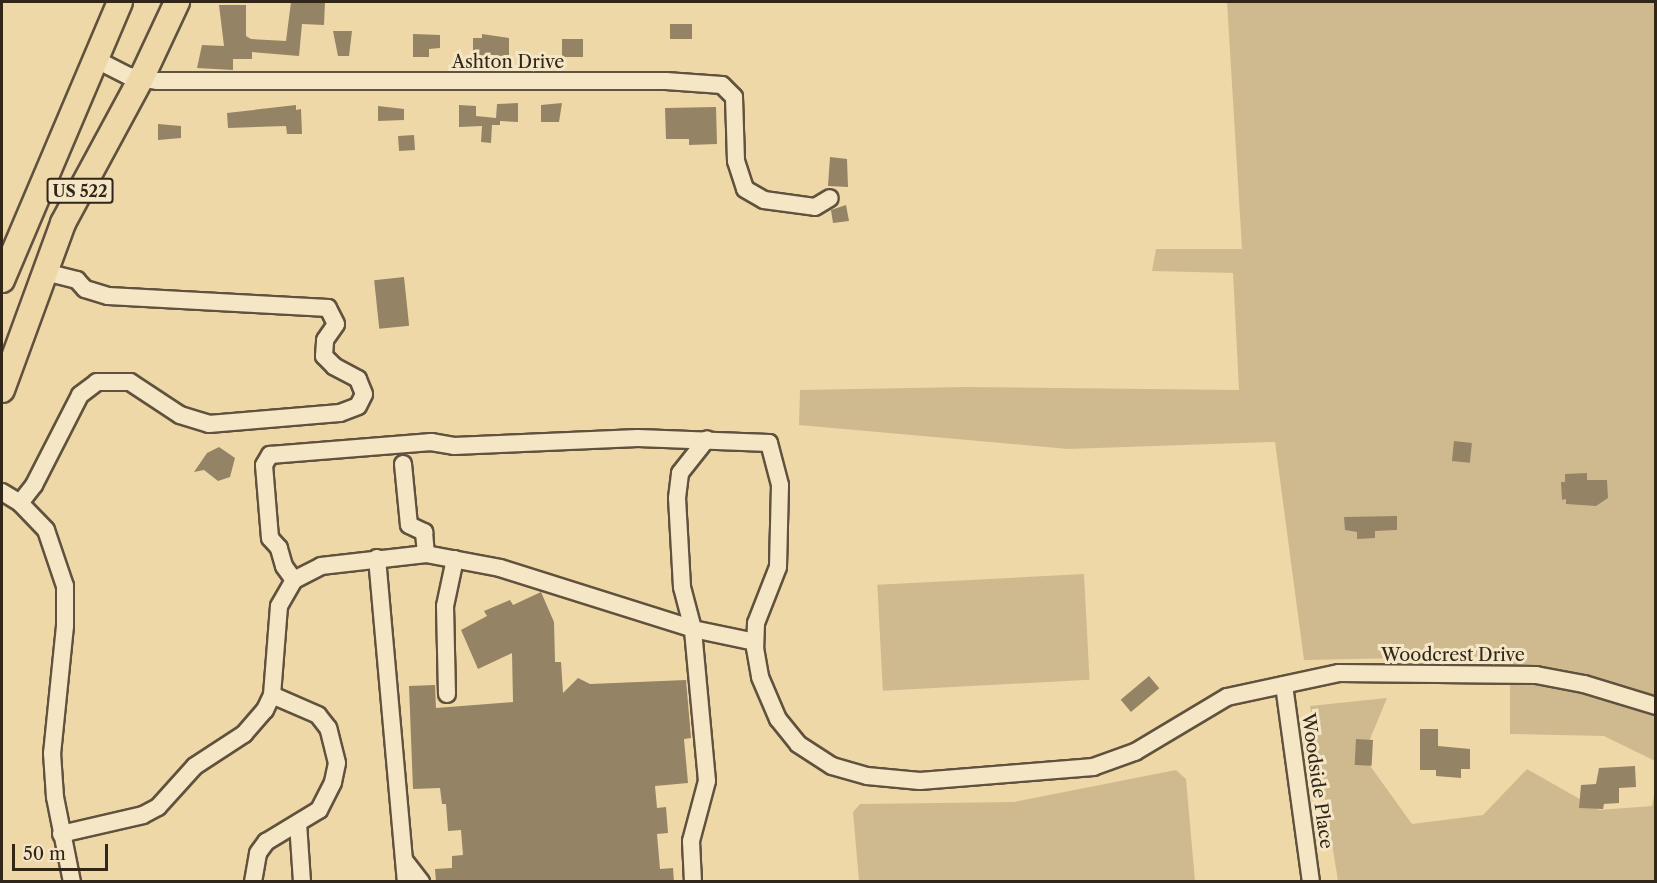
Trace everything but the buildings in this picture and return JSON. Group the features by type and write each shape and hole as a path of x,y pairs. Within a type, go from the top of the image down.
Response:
{"highway":[{"name":"US 522","path":"2,280 120,2"},
{"name":"US 522","path":"2,390 63,223 141,79 177,2"}],"street":[{"name":"Ashton Drive","path":"95,59 141,79 666,81 722,85 734,97 736,160 746,189 764,200 815,207 830,198"},
{"path":"20,503 34,485 80,395 97,382 130,382 180,416 209,424 340,413 358,406 364,394 358,379 334,366 324,356 325,340 336,324 328,308 108,296 85,288 77,280 44,272"},
{"path":"62,834 143,815 158,807 195,766 244,734 272,695 279,606 294,580 321,566 426,554 455,559 556,585 693,629 755,642 761,607 778,567 780,485 769,443 707,439 607,439 454,446 431,442 270,455 264,465 270,538 279,548 284,566 294,580"},
{"path":"693,882 691,841 706,781 693,629 682,587 677,498 680,473 707,439"},
{"path":"403,464 409,525 424,532 426,554"},
{"path":"2,492 20,503 53,543 65,586 65,626 52,753 62,834 72,882"},
{"path":"377,558 406,882"},
{"path":"447,694 444,606 455,559"},
{"name":"Woodcrest Drive","path":"755,642 770,703 798,744 846,772 891,780 1093,767 1135,752 1227,697 1339,673 1502,672 1584,684 1656,706"},
{"name":"Woodside Place","path":"1284,685 1311,882"},
{"path":"253,882 254,866 262,847 278,832 319,810 326,797 337,763 334,744 318,715 272,695"},
{"path":"298,823 302,882"},
{"path":"404,860 421,882"}],"shaded area":[{"path":"1227,2 1655,2 1655,761 1604,736 1510,734 1510,656 1304,660 1275,442 1068,449 799,425 800,390 966,387 1239,390 1233,273 1152,271 1156,249 1242,249"},
{"path":"1084,574 1090,680 883,691 877,585"},
{"path":"1387,698 1363,756 1412,824 1483,815 1527,769 1599,810 1652,806 1655,790 1655,881 1338,881 1310,706"},
{"path":"1176,770 1186,779 1195,881 859,881 853,812 860,804 1014,802"}]}
